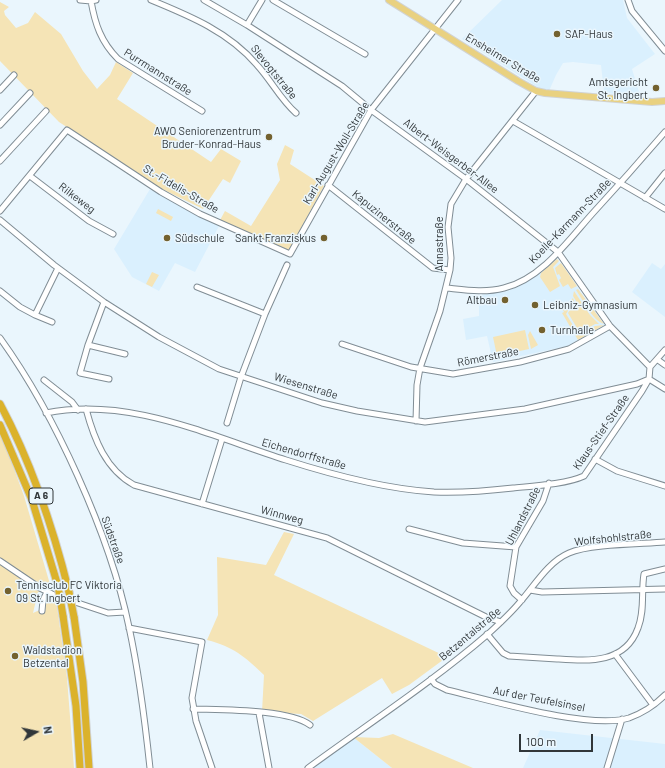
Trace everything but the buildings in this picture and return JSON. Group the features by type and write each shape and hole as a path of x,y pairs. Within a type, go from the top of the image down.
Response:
{"highway":[{"name":"A 6","path":"0,404 24,452 41,497 69,592 74,616 83,682 89,768"},
{"name":"A 6","path":"0,425 32,500 58,586 76,706 80,768"}],"main road":[{"name":"Ensheimer Straße","path":"389,0 536,91 665,102"}],"street":[{"path":"80,0 93,1"},
{"name":"Slevogtstraße","path":"151,0 201,22 236,44 257,65 289,107 296,113"},
{"name":"Albert-Weisgerber-Allee","path":"204,0 247,25 321,72 466,179 558,252 610,326 650,367"},
{"path":"247,25 262,0"},
{"path":"273,0 365,54"},
{"name":"Karl-August-Woll-Straße","path":"290,254 371,110 458,0"},
{"path":"628,0 632,11 663,45 665,51"},
{"name":"Purrmannstraße","path":"93,1 100,35 110,51 118,59 202,111"},
{"path":"0,90 14,75"},
{"name":"Annastraße","path":"416,421 417,385 420,368 434,331 450,270 451,258 448,227 451,204 466,179 536,91"},
{"path":"0,125 30,93"},
{"path":"0,161 46,111"},
{"path":"513,121 665,209"},
{"name":"St.-Fidelis-Straße","path":"30,176 68,130 161,192 187,207 290,254"},
{"name":"Koelle-Karmann-Straße","path":"446,288 478,292 505,288 535,272 558,252 665,132"},
{"path":"645,198 665,173"},
{"path":"0,211 30,176"},
{"name":"Rilkeweg","path":"30,176 90,221 113,234"},
{"name":"Kapuzinerstraße","path":"328,185 433,268 450,270"},
{"name":"Wiesenstraße","path":"0,220 58,268 104,302 196,358 241,377 322,403 357,411 416,421 448,420 525,409 637,384 649,379"},
{"path":"227,423 241,377 265,314 287,265"},
{"path":"35,315 58,268"},
{"path":"197,287 265,314"},
{"path":"0,291 20,307 52,322"},
{"path":"104,302 80,373 109,379"},
{"name":"Römerstraße","path":"342,344 420,368 452,374 547,356 569,349 610,326"},
{"name":"Südstraße","path":"0,338 13,357 46,414 65,451 97,524 129,628 150,768"},
{"path":"88,346 125,354"},
{"path":"665,350 658,360 650,367 649,379 665,389"},
{"path":"658,360 665,365"},
{"name":"Klaus-Stief-Straße","path":"560,482 584,476 649,379"},
{"path":"44,380 72,402 78,410"},
{"name":"Eichendorffstraße","path":"46,414 78,410 104,410 145,416 321,470 434,492 477,492 560,482"},
{"name":"Winnweg","path":"86,410 98,444 105,458 123,479 134,485 326,538 486,617 501,622"},
{"path":"202,504 222,439"},
{"path":"596,459 618,471 665,486"},
{"name":"Uhlandstraße","path":"522,600 514,593 510,586 516,547 543,501 549,483"},
{"path":"409,529 454,542 516,547"},
{"name":"Wolfshohlstraße","path":"530,590 551,565 568,552 590,548 665,542"},
{"path":"0,561 47,592 102,612 125,612"},
{"path":"487,634 503,654 509,656 595,660 615,654 630,642 638,628 644,590 644,574 665,569"},
{"path":"530,590 542,592 665,589"},
{"name":"Betzentalstraße","path":"308,768 431,679 501,622 530,590"},
{"path":"42,611 43,600 47,592"},
{"path":"129,628 202,642 194,681 193,709 207,757 212,768"},
{"path":"615,654 653,705"},
{"name":"Auf der Teufelsinsel","path":"431,679 435,684 447,690 518,707 579,718 622,719 636,715 653,705 665,695"},
{"path":"193,709 259,713 297,718 310,725"},
{"path":"259,713 269,768"},
{"path":"607,768 622,719"}],"shaded area":[{"path":"502,0 623,0 627,18 655,54 632,69 639,92 629,97 604,92 601,65 573,62 563,63 549,91 539,88 462,39"},
{"path":"0,2 9,7 4,11 5,15 16,28 28,23 35,12 61,34 83,71 97,89 110,75 116,62 133,73 117,99 211,162 221,149 241,161 230,183 223,179 203,209 162,189 59,122 0,61"},
{"path":"285,145 294,150 290,164 324,186 289,250 219,222 225,211 251,226 280,180 277,164"},
{"name":"Südschule","path":"150,189 219,226 195,272 175,263 159,291 132,277 114,249"},
{"path":"158,209 173,217 171,221 156,213"},
{"name":"Leibniz-Gymnasium","path":"557,259 605,325 568,346 493,362 487,336 466,340 463,319 479,316 479,295 508,291 520,285 551,264 552,265"},
{"path":"557,259 559,261 553,267 560,286 550,292 540,277 541,273"},
{"path":"561,263 577,286 571,289 568,284 563,287 559,280 561,278 559,274 557,275 555,268"},
{"name":"Leibniz-Gymnasium","path":"652,263 661,269 665,264 665,317 632,292"},
{"path":"152,272 159,275 152,287 146,284"},
{"path":"578,289 604,324 600,322 588,309 576,290"},
{"path":"574,291 590,315 599,324 595,324 580,333 568,313 576,301 573,296"},
{"path":"573,298 574,301 566,314 579,335 595,326 604,325 578,340 562,313 564,312 562,308 572,302 571,300"},
{"path":"525,330 529,349 497,356 493,337"},
{"path":"530,331 538,345 531,349 528,335"},
{"path":"0,431 24,496 52,591 38,592 33,613 44,608 46,594 56,600 67,678 74,768 0,768"},
{"path":"284,532 294,534 274,575 447,657 409,685 392,694 382,678 313,721 301,714 262,712 264,675 250,662 232,649 207,640 218,615 217,557 266,565"},
{"path":"540,730 665,744 665,768 523,768"},
{"path":"393,734 473,768 392,768 353,737 379,738"},
{"path":"353,737 392,768 312,768"}],"place":[{"name":"SAP-Haus","path":"557,34"},
{"name":"Amtsgericht St. Ingbert","path":"656,88"},
{"name":"AWO Seniorenzentrum Bruder-Konrad-Haus","path":"269,137"},
{"name":"Südschule","path":"167,238"},
{"name":"Sankt Franziskus","path":"324,238"},
{"name":"Altbau","path":"505,300"},
{"name":"Leibniz-Gymnasium","path":"535,305"},
{"name":"Turnhalle","path":"542,330"},
{"name":"Tennisclub FC Viktoria 09 St. Ingbert","path":"8,591"},
{"name":"Waldstadion Betzental","path":"15,656"}]}
